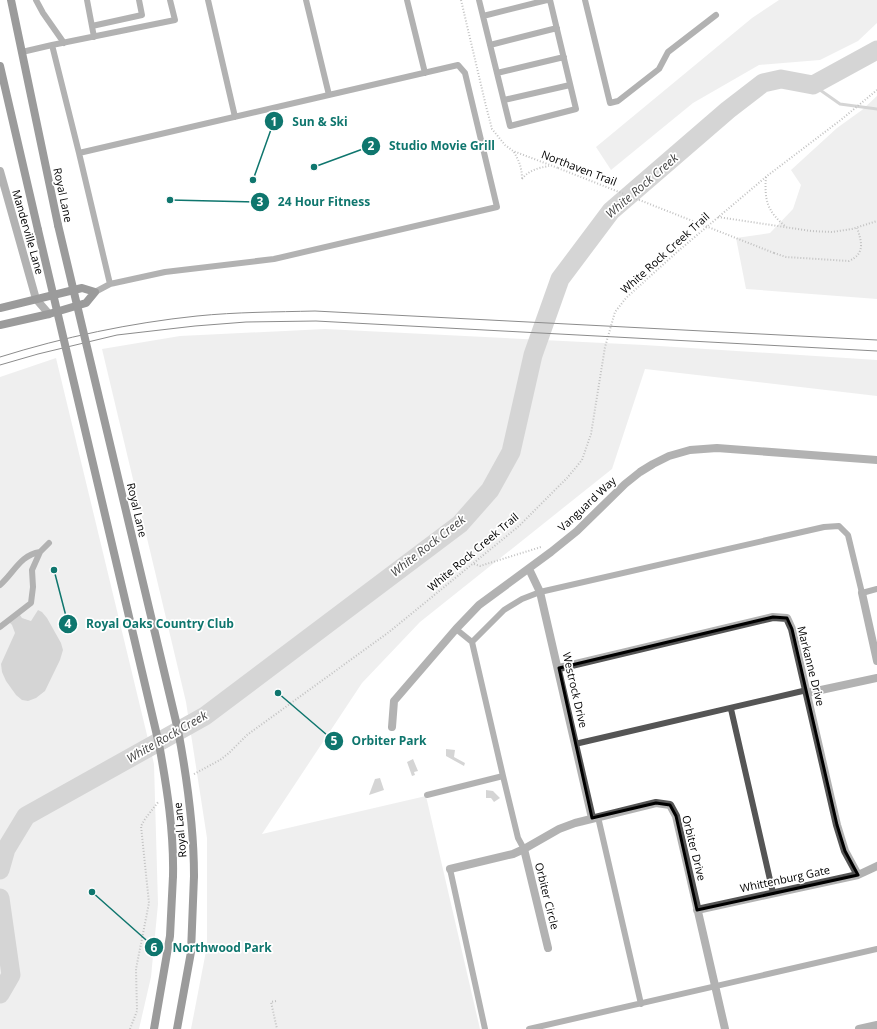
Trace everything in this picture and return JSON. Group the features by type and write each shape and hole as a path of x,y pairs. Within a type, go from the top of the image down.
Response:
{"main road":[{"name":"Royal Lane","path":"10,0 58,225 178,730 186,774 194,849 194,876 191,952 177,1029"},
{"name":"Royal Lane","path":"0,67 160,744 167,784 173,876 170,936 154,1029"},
{"path":"0,308 82,288 95,292 86,303 48,314 0,325"}],"street":[{"name":"Manderville Lane","path":"0,171 36,299 48,314"},
{"name":"Vanguard Way","path":"392,727 394,701 456,629 479,605 529,569 577,531 625,484 640,472 669,456 690,450 717,448 877,460"},
{"name":"Westrock Drive","path":"529,569 540,592 559,668 575,744 595,817"},
{"path":"862,592 877,661"},
{"name":"Markanne Drive","path":"559,668 773,617 786,618 792,629 837,825 845,851 858,875"},
{"path":"807,692 877,678"},
{"name":"Orbiter Drive","path":"450,869 513,854 558,829 595,817 656,803 670,805 676,816 725,1029"},
{"name":"Orbiter Circle","path":"524,849 548,948"},
{"name":"Whittenburg Gate","path":"697,910 858,875 877,866"},
{"path":"859,1029 874,1027"}],"lane":[{"path":"36,0 64,43"},
{"path":"87,0 94,37"},
{"path":"92,26 142,15 139,0"},
{"path":"22,52 175,20 170,0"},
{"path":"208,0 235,117"},
{"path":"306,0 329,95"},
{"path":"407,0 424,73"},
{"path":"479,0 510,126 576,109 549,0 483,16"},
{"path":"585,0 610,103 618,101 659,69 668,52 716,15"},
{"path":"490,45 557,28"},
{"path":"52,45 110,284"},
{"path":"497,73 564,57"},
{"path":"79,153 458,65 465,73 497,208 274,259 165,272 110,284 95,292"},
{"path":"504,100 570,85"},
{"path":"472,642 504,610 522,599 540,592 824,527 839,526 848,535 862,592 877,589"},
{"path":"0,627 31,603 33,587 32,570 40,552 49,543"},
{"path":"0,585 22,560 33,553 40,552"},
{"path":"456,629 472,642 518,838 524,849"},
{"path":"575,744 807,692"},
{"path":"731,709 773,893"},
{"path":"427,795 503,776"},
{"path":"595,817 641,1004"},
{"path":"450,869 485,1029"},
{"path":"529,1029 877,949"}],"path":[{"name":"Northaven Trail","path":"461,0 492,130 505,145 513,151 786,257 848,261 856,258 860,251 862,241 858,228"},
{"name":"White Rock Creek Trail","path":"190,777 229,754 246,735 389,632 519,526 567,478 582,460 591,434 605,346 615,312 626,298 766,176 842,119 877,90"},
{"path":"513,151 519,160 522,170 522,179 527,173 538,168 550,166"},
{"path":"766,176 766,199 770,210 775,218 787,227"},
{"path":"718,217 811,232 832,232 858,228 877,221"},
{"path":"474,564 480,566 542,547 551,552"},
{"path":"130,1029 136,1011 136,969 149,903 141,826 160,799"},
{"path":"276,1001 271,1002 277,1029"}],"highlighted area":[{"path":"773,617 787,618 792,629 837,825 845,851 858,875 697,910 676,816 670,805 656,803 592,818 559,668"}],"shaded area":[{"path":"779,0 877,0 877,23 858,41 820,60 759,65 693,103 611,170 596,147 752,18"},
{"path":"877,96 877,299 746,289 736,238 770,233 793,209 801,185 791,170 837,128 862,110"},
{"path":"325,329 644,345 877,360 877,396 645,369 612,469 420,622 362,683 262,834 426,796 480,1029 191,1029 207,946 207,838 186,702 102,349 180,336"},
{"path":"56,358 154,764 158,904 151,977 139,1029 0,1029 0,377"},
{"path":"38,610 47,618 61,643 63,650 60,660 45,691 36,698 28,701 22,700 16,695 6,681 2,672 1,664 15,633 12,625 8,621 18,612 22,618 31,621"},
{"path":"446,749 455,750 454,757 465,763 464,766 446,756"},
{"path":"413,759 418,771 414,772 415,775 412,776 407,762"},
{"path":"380,778 384,790 369,795 375,779"},
{"path":"486,790 493,791 500,798 494,802 491,798 486,798"}],"waterway":[{"name":"White Rock Creek","path":"0,870 6,849 26,816 205,716 460,524 490,490 511,452 533,355 560,279 611,211 728,110 763,83 781,79 813,85 877,50"},
{"path":"813,85 840,104 877,109"},
{"name":"White Rock Creek","path":"0,898 11,975 0,994"}],"tram line":[{"path":"0,357 48,343 122,327 172,319 256,312 315,311 877,340"},
{"path":"0,365 38,354 117,335 246,322 316,321 877,351"}],"place":[{"name":"Studio Movie Grill","path":"314,167"},
{"name":"Sun & Ski","path":"253,180"},
{"name":"24 Hour Fitness","path":"170,200"},
{"name":"Royal Oaks Country Club","path":"54,570"},
{"name":"Orbiter Park","path":"278,693"},
{"name":"Northwood Park","path":"92,892"}]}
